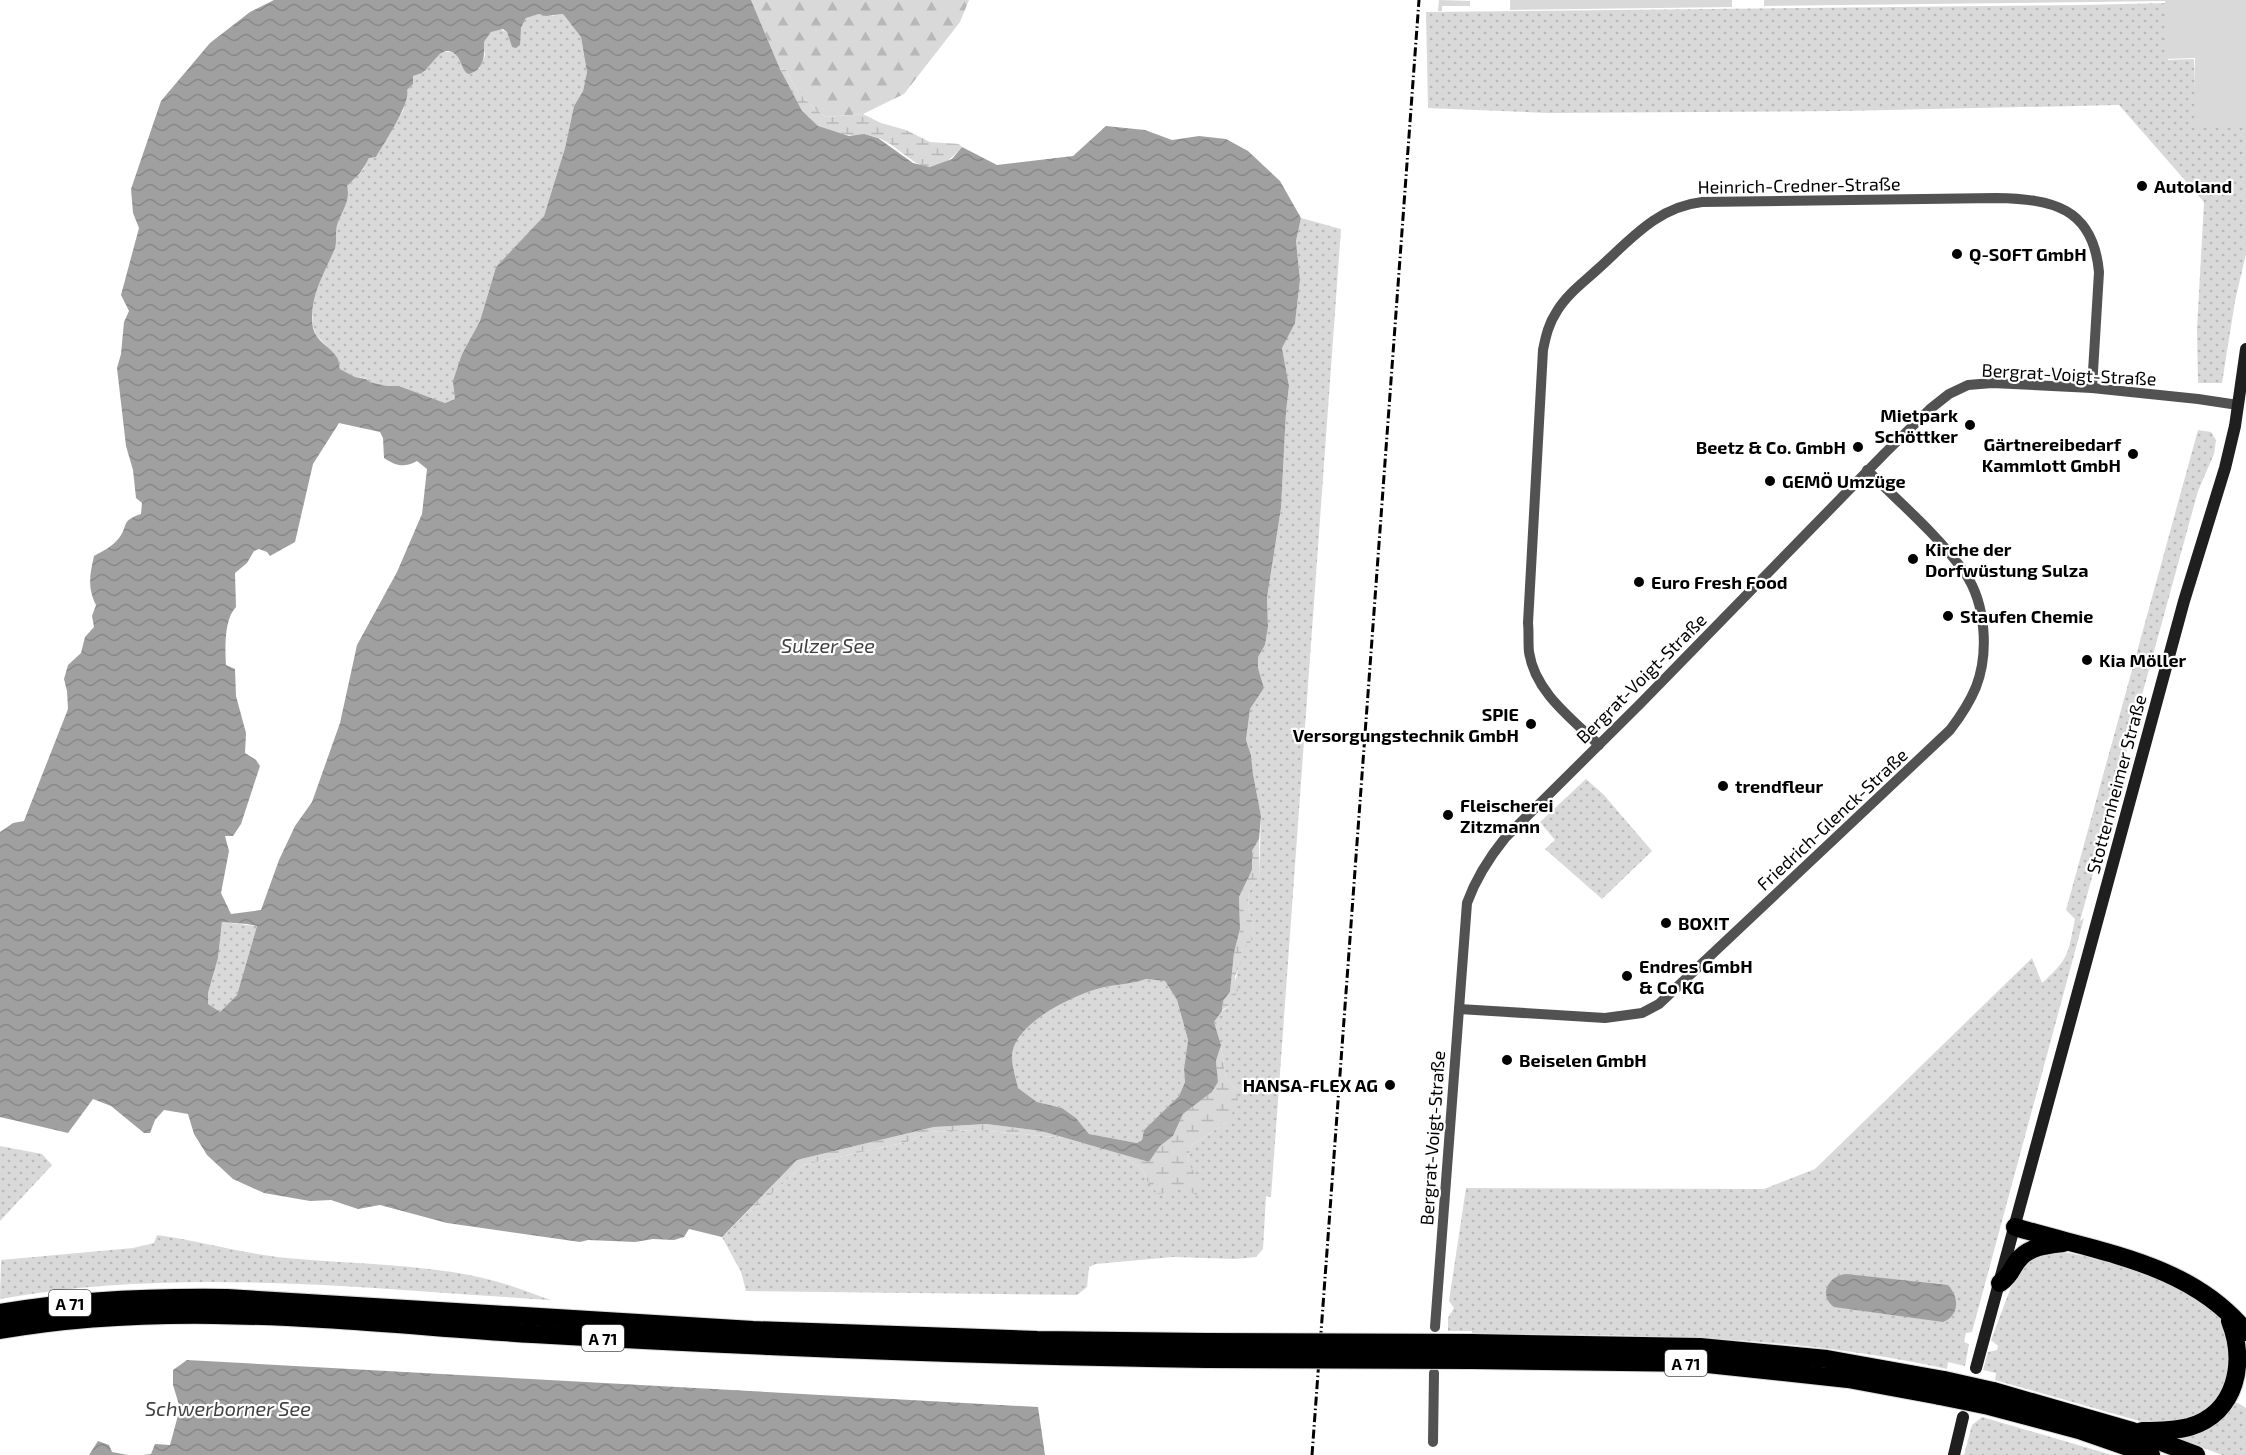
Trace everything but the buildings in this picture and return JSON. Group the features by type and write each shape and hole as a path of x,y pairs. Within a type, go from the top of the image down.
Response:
{"highway":[{"path":"2015,1227 2156,1267 2193,1285 2236,1320 2246,1332"},
{"path":"2000,1283 2010,1275 2021,1257 2028,1252 2041,1246 2065,1242"},
{"name":"A 71","path":"0,1313 59,1304 140,1298 227,1298 753,1330 1037,1340 1207,1351"},
{"path":"2132,1431 2160,1431 2190,1426 2217,1411 2231,1395 2240,1373 2242,1356 2239,1341 2223,1309"},
{"name":"A 71","path":"0,1330 63,1320 110,1316 224,1314 753,1347 1026,1356 1207,1351 1472,1352 1700,1347 1827,1359 1942,1388 2132,1431 2196,1455"},
{"name":"A 71","path":"1991,1398 2151,1455"}],"main road":[{"name":"Stotternheimer Straße","path":"1976,1368 2184,601 2225,468 2238,405 2246,349"},
{"path":"1953,1455 1963,1418"}],"street":[{"name":"Heinrich-Credner-Straße","path":"1599,745 1550,698 1536,674 1529,652 1528,623 1543,350 1547,331 1558,309 1570,294 1641,229 1676,208 1702,202 2004,198 2034,199 2049,203 2064,209 2087,230 2098,258 2092,388"},
{"name":"Bergrat-Voigt-Straße","path":"1435,1328 1467,903 1476,879 1505,838 1867,471 1930,409 1949,394 1968,385 1992,383 2092,388 2238,405"},
{"name":"Friedrich-Glenck-Straße","path":"1459,1009 1605,1018 1642,1013 1659,1004 1943,736 1965,710 1976,686 1982,664 1984,637 1980,607 1974,592 1966,575 1945,549 1867,471"},
{"path":"1433,1442 1434,1373"}],"green space":[{"path":"751,0 969,0 960,22 904,94 863,114 826,117 803,96 786,70 780,69"},
{"path":"1439,0 1470,1 1470,6 1442,6 1442,11 1438,11"},
{"path":"1510,0 1732,0 1732,7 1510,10"},
{"path":"1764,0 2246,0 2246,128 2194,128 2195,58 2167,59 2165,1 1764,6"},
{"path":"2167,3 2168,60 2194,59 2196,123 2246,124 2246,254 2235,301 2222,383 2198,383 2197,329 2204,202 2119,105 1842,111 1548,113 1428,108 1426,12"},
{"path":"539,14 553,16 563,14 581,37 587,72 583,91 574,106 565,148 544,216 496,267 480,321 462,354 455,399 445,403 399,386 368,382 366,378 355,377 340,369 337,357 316,335 312,305 317,286 335,247 336,228 347,186 363,170 369,158 376,157 403,111 407,90 413,84 413,76 424,72 437,56 444,52 451,52 479,69 485,55 484,42 491,32 499,29 507,32 512,47 526,18"},
{"path":"780,69 786,70 803,96 826,117 863,114 881,123 906,130 930,142 959,144 962,147 948,160 937,166 926,167 888,142 876,137 833,132 821,127 811,121 800,108"},
{"path":"1301,218 1341,229 1271,1197 1266,1196 1263,1249 1256,1257 1235,1259 1173,1257 1096,1264 1089,1267 1087,1287 1077,1295 746,1291 741,1272 722,1237 745,1214 759,1206 803,1165 907,1142 929,1132 976,1130 1065,1138 1119,1153 1143,1170 1147,1181 1178,1184 1194,1177 1187,1160 1192,1145 1226,1123 1237,1090 1226,1078 1221,1045 1214,1022 1222,1011 1231,1005 1242,948 1254,928 1248,908 1249,892 1259,876 1261,816 1251,755 1246,740 1250,709 1264,688 1258,668 1258,657 1265,645 1268,627 1267,598 1281,508 1289,386 1282,348 1295,322 1300,280 1296,241"},
{"path":"2198,430 2211,432 2216,440 2214,454 2198,491 2080,921 2084,918 1972,1332 1966,1333 1964,1342 1969,1344 1965,1366 1948,1362 1947,1369 1888,1357 1829,1349 1711,1339 1472,1334 1472,1331 1448,1331 1448,1318 1454,1308 1449,1301 1466,1188 1764,1189 1815,1169 2032,958 2042,983 2058,968 2069,948 2075,919 2066,910"},
{"path":"1586,779 1603,794 1652,851 1602,899 1545,849 1555,840 1540,822"},
{"path":"1259,839 1259,876 1249,892 1248,908 1254,928 1250,943 1242,948 1235,977 1238,990 1231,1005 1222,1010 1223,1001 1230,992 1234,953 1240,929 1239,897 1252,870 1252,851"},
{"path":"222,922 257,926 237,995 220,1012 208,1005 208,993 218,958"},
{"path":"1146,979 1165,981 1177,1000 1188,1040 1184,1069 1185,1082 1179,1096 1144,1130 1142,1140 1137,1143 1089,1134 1076,1118 1062,1108 1037,1102 1018,1088 1012,1056 1015,1044 1034,1021 1048,1011 1093,990"},
{"path":"1221,1045 1226,1078 1237,1090 1238,1104 1226,1123 1192,1145 1187,1160 1202,1188 1196,1195 1179,1185 1171,1192 1158,1194 1147,1181 1143,1170 1119,1153 1149,1162 1160,1146 1173,1136 1183,1114 1212,1092 1218,1082 1216,1061"},
{"path":"986,1124 1041,1131 1065,1138 976,1130 929,1132 907,1142 803,1165 759,1206 745,1214 797,1160 934,1127"},
{"path":"0,1146 42,1154 52,1165 0,1221"},
{"path":"157,1235 271,1256 391,1265 469,1275 509,1285 551,1300 344,1286 206,1282 68,1289 0,1299 1,1260 133,1248 154,1243"},
{"path":"2052,1250 2106,1260 2171,1280 2220,1316 2229,1330 2232,1384 2195,1420 2150,1424 1995,1380 1996,1373 1983,1370 1988,1352 1997,1350 1998,1346 1991,1340 2017,1271 2031,1256"},
{"path":"2233,1403 2246,1408 2246,1455 2222,1455 2175,1437"},
{"path":"1982,1417 2112,1455 1964,1455 1972,1425"}],"water":[{"name":"Sulzer See","path":"274,0 751,0 780,69 802,111 818,126 849,136 864,134 878,138 913,163 930,167 952,159 962,147 997,165 1073,156 1106,126 1145,130 1172,140 1199,136 1226,139 1248,151 1280,181 1301,218 1296,241 1300,280 1295,323 1282,348 1289,386 1281,508 1267,598 1268,627 1265,645 1258,657 1258,668 1264,688 1250,709 1246,740 1251,755 1261,816 1259,839 1252,851 1252,870 1239,897 1240,929 1234,953 1230,992 1223,1001 1222,1011 1214,1022 1221,1045 1216,1061 1218,1082 1212,1092 1183,1114 1173,1136 1160,1146 1149,1162 1041,1131 986,1124 934,1127 797,1160 722,1237 689,1229 684,1237 674,1240 653,1239 635,1242 588,1240 580,1242 447,1223 380,1205 358,1209 331,1200 310,1201 264,1193 233,1179 207,1155 194,1134 188,1114 164,1110 155,1120 150,1133 144,1133 111,1106 93,1099 68,1133 0,1117 0,832 13,823 24,821 68,709 64,679 68,665 81,653 85,637 94,627 92,616 96,605 91,592 90,580 94,556 119,538 127,521 141,514 142,503 136,498 133,470 126,446 117,368 121,354 124,322 129,311 121,295 139,228 133,213 131,189 161,101 210,43 250,12","holes":["539,14 546,16 563,14 581,37 587,72 583,91 574,106 565,148 544,216 496,267 480,321 462,354 453,381 455,399 445,403 399,386 387,386 355,377 340,369 337,357 315,333 312,317 318,286 335,248 337,225 348,197 347,186 360,173 369,158 376,157 401,113 407,90 413,84 413,76 422,73 441,53 446,51 456,55 468,74 477,70 482,62 484,42 491,32 503,29 507,32 512,47 516,48 520,45 521,28 526,18","339,423 380,432 383,438 384,458 400,465 408,465 417,461 427,469 422,514 397,572 357,645 340,723 312,802 295,826 279,860 261,910 231,914 221,893 229,851 225,836 233,836 241,824 260,766 256,760 245,753 246,733 236,696 235,669 226,665 227,626 236,607 235,573 247,563 254,551 259,549 270,556 295,542 313,464","222,922 257,926 237,995 220,1012 208,1004 208,993 218,958","1146,979 1165,981 1177,1000 1188,1040 1184,1069 1185,1082 1179,1096 1144,1130 1142,1140 1137,1143 1089,1134 1076,1118 1062,1108 1037,1102 1018,1088 1012,1056 1015,1044 1023,1032 1048,1011 1093,990"]},
{"path":"1846,1274 1948,1285 1956,1300 1955,1310 1949,1319 1943,1322 1834,1307 1827,1297 1827,1287 1834,1278"},
{"name":"Schwerborner See","path":"187,1360 1038,1407 1045,1455 143,1455 151,1454 155,1444 170,1445 180,1408 173,1385 173,1370"},
{"name":"Schwerborner See","path":"98,1441 109,1445 112,1452 128,1455 89,1455"}],"railway":[{"path":"1312,1455 1419,0"}],"place":[{"name":"Autoland","path":"2142,186"},
{"name":"Q-SOFT GmbH","path":"1957,254"},
{"name":"Mietpark Schöttker","path":"1970,425"},
{"name":"Beetz & Co. GmbH","path":"1858,447"},
{"name":"Gärtnereibedarf Kammlott GmbH","path":"2133,454"},
{"name":"GEMÖ Umzüge","path":"1770,481"},
{"name":"Kirche der Dorfwüstung Sulza","path":"1913,559"},
{"name":"Euro Fresh Food","path":"1639,582"},
{"name":"Staufen Chemie","path":"1948,616"},
{"name":"Kia Möller","path":"2087,660"},
{"name":"SPIE Versorgungstechnik GmbH","path":"1531,724"},
{"name":"trendfleur","path":"1723,786"},
{"name":"Fleischerei Zitzmann","path":"1448,815"},
{"name":"BOX!T","path":"1666,923"},
{"name":"Endres GmbH & Co KG","path":"1627,976"},
{"name":"Beiselen GmbH","path":"1507,1060"},
{"name":"HANSA-FLEX AG","path":"1390,1085"}]}
